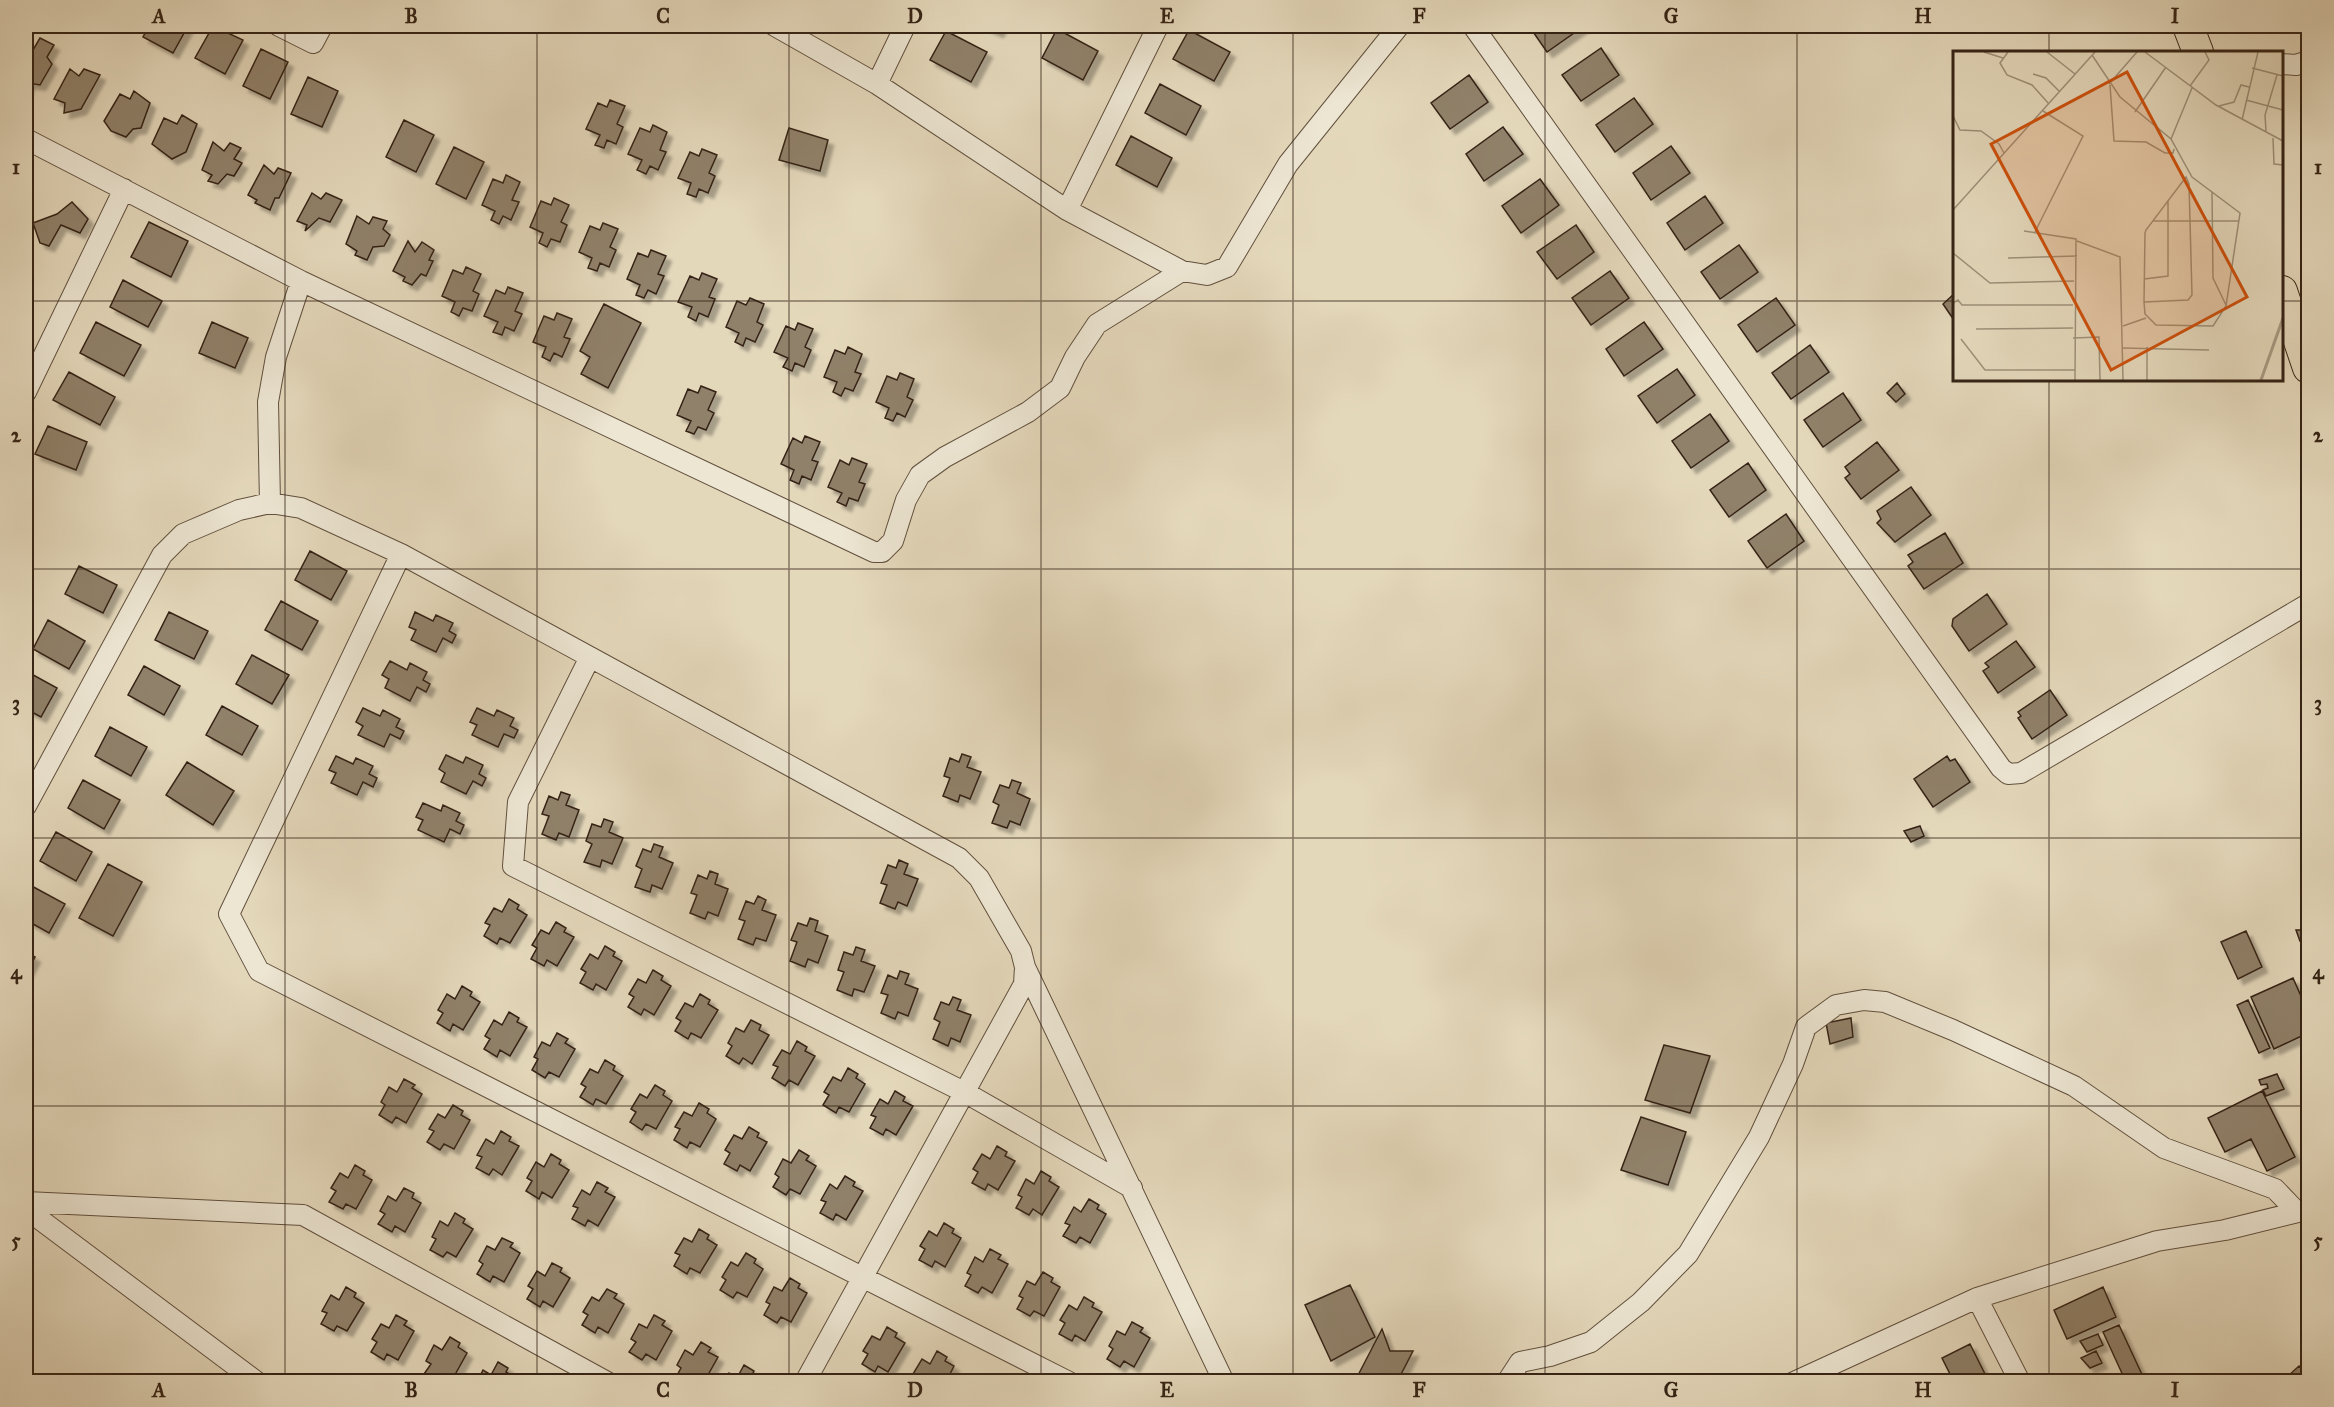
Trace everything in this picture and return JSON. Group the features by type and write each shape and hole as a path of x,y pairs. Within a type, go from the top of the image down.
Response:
{"main road":[{"path":"2188,26 2198,51"},
{"path":"2283,294 2308,368"}],"street":[{"path":"279,26 313,43 322,26"},
{"path":"775,26 876,84 1067,210 1182,271 1207,275 1227,267 1288,164 1399,26"},
{"path":"876,84 905,26"},
{"path":"1067,210 1158,26"},
{"path":"1473,26 1987,748 2008,774 2021,772 2308,604"},
{"path":"2283,64 2296,65 2308,61"},
{"path":"26,139 301,281 874,552 882,552 893,541 906,500 920,475 945,457 1028,412 1060,388 1075,357 1097,324 1182,271"},
{"path":"27,387 123,189"},
{"path":"270,503 268,402 276,357 301,281"},
{"path":"26,806 162,555 183,534 239,510 270,503 301,507 401,554 959,858 979,878 1021,951 1025,967 1224,1382"},
{"path":"401,554 229,914 259,970 1069,1382"},
{"path":"590,657 518,802 513,866 966,1093 1132,1188"},
{"path":"805,1382 1024,984 1025,967"},
{"path":"1507,1382 1520,1362 1550,1356 1591,1342 1641,1302 1688,1254 1759,1137 1806,1027 1836,1005 1864,1000 1885,1002 1953,1030 2074,1086 2164,1148 2275,1189 2303,1211"},
{"path":"26,1202 303,1215 607,1382"},
{"path":"26,1209 257,1382"},
{"path":"1794,1382 1977,1298 2157,1241 2225,1230 2303,1211"},
{"path":"1977,1298 2020,1382"}],"building":[{"path":"149,26 188,26 173,53 143,37"},
{"path":"213,26 243,40 225,74 195,58"},
{"path":"985,26 1001,26 998,32"},
{"path":"1529,26 1584,26 1547,52"},
{"path":"1057,29 1098,51 1083,80 1042,58"},
{"path":"1189,30 1230,52 1214,81 1173,59"},
{"path":"946,31 987,52 971,82 930,60"},
{"path":"40,38 54,45 47,57 52,64 40,85 29,83 26,91 26,47 33,50"},
{"path":"1601,48 1619,75 1581,101 1562,75"},
{"path":"261,49 288,62 270,99 243,86"},
{"path":"70,69 79,76 84,69 100,75 81,109 64,113 65,103 54,99"},
{"path":"1469,75 1488,102 1450,129 1431,103"},
{"path":"308,77 338,91 322,127 291,114"},
{"path":"1160,84 1201,106 1186,135 1145,113"},
{"path":"134,91 150,103 141,128 133,129 126,137 111,131 104,121 120,94 130,99"},
{"path":"1634,98 1653,124 1615,152 1596,125"},
{"path":"610,100 625,106 617,124 623,127 616,144 607,140 604,148 595,145 600,135 586,129 598,103 607,107"},
{"path":"182,115 197,124 186,152 172,159 152,144 164,118 177,124"},
{"path":"404,120 434,135 416,172 386,157"},
{"path":"653,125 667,132 660,150 666,152 658,170 650,166 646,174 637,170 642,160 628,154 640,128 650,132"},
{"path":"1503,127 1523,154 1484,181 1466,154"},
{"path":"789,128 828,140 820,171 779,160"},
{"path":"1131,136 1172,158 1157,187 1116,165"},
{"path":"213,142 224,151 230,143 241,148 234,159 242,163 234,176 227,174 218,184 208,181 212,175 202,170"},
{"path":"1671,146 1690,173 1651,200 1633,173"},
{"path":"454,147 484,162 466,199 436,184"},
{"path":"702,149 717,155 709,173 715,176 708,193 699,189 696,197 687,194 691,183 678,178 690,152 699,156"},
{"path":"264,165 274,174 278,168 291,173 279,198 275,198 270,210 255,203 257,200 248,195"},
{"path":"506,175 520,182 512,200 519,202 511,220 503,216 499,224 491,220 495,211 482,205 493,179 503,183"},
{"path":"1540,179 1559,205 1521,233 1502,206"},
{"path":"312,193 321,199 326,193 342,200 330,222 319,218 305,231 307,225 297,221"},
{"path":"1705,196 1723,223 1685,250 1667,223"},
{"path":"554,198 569,205 561,222 567,225 560,242 551,239 547,247 539,243 543,233 530,227 541,201 551,205"},
{"path":"72,202 88,219 80,233 61,225 49,246 40,243 33,223 57,214"},
{"path":"357,216 369,224 373,217 387,221 383,229 390,235 384,246 373,247 367,260 355,255 357,251 346,244"},
{"path":"149,222 188,241 171,277 131,257"},
{"path":"603,223 618,229 610,247 616,250 609,267 600,263 597,271 588,268 592,258 579,252 590,226 600,230"},
{"path":"1576,225 1594,252 1557,279 1537,252"},
{"path":"408,241 415,252 422,242 434,250 429,260 433,261 426,276 421,274 412,285 403,281 405,277 393,271"},
{"path":"1739,245 1758,272 1720,299 1701,272"},
{"path":"651,250 666,256 658,274 664,276 656,294 648,290 644,298 636,295 640,285 627,279 638,253 648,257"},
{"path":"466,267 481,274 473,291 479,294 472,311 463,308 459,316 451,312 455,302 442,296 453,270 463,274"},
{"path":"1610,271 1629,298 1591,325 1572,298"},
{"path":"702,273 717,279 709,297 715,299 708,317 699,313 696,321 688,317 692,307 678,302 690,276 699,280"},
{"path":"123,280 162,301 148,327 110,307"},
{"path":"508,287 523,293 515,311 522,314 514,331 505,327 502,335 493,332 498,322 484,316 496,290 505,294"},
{"path":"1953,295 1953,319 1943,304"},
{"path":"750,298 764,304 757,322 763,325 755,342 746,338 743,346 735,342 739,333 726,327 737,301 746,305"},
{"path":"1776,298 1795,325 1757,352 1738,325"},
{"path":"604,304 641,323 608,388 581,374 590,357 580,351"},
{"path":"557,313 572,319 564,337 570,339 562,357 554,353 550,361 542,357 546,347 533,342 544,316 554,320"},
{"path":"96,322 141,345 124,376 80,353"},
{"path":"212,322 248,338 235,368 199,353"},
{"path":"1644,322 1663,349 1624,376 1606,349"},
{"path":"798,323 813,329 805,347 811,350 804,367 795,363 792,371 783,367 788,358 774,352 786,326 795,330"},
{"path":"1810,345 1829,372 1791,399 1772,373"},
{"path":"848,347 862,354 855,372 861,374 853,391 845,388 841,396 833,392 837,382 824,377 835,350 845,354"},
{"path":"1677,369 1695,395 1657,423 1638,396"},
{"path":"69,372 115,397 100,425 53,400"},
{"path":"900,373 914,379 907,397 913,400 905,417 897,413 893,421 885,418 889,408 876,402 887,376 897,380"},
{"path":"1897,383 1905,394 1896,402 1887,393"},
{"path":"701,386 716,392 708,410 714,413 706,430 698,427 694,434 686,431 691,421 677,415 688,389 698,393"},
{"path":"1843,393 1861,420 1823,447 1804,420"},
{"path":"1710,414 1729,441 1691,468 1672,441"},
{"path":"48,426 87,442 76,470 35,454"},
{"path":"805,436 820,442 812,460 818,462 811,480 802,476 799,484 790,480 794,470 781,464 793,438 802,443"},
{"path":"1877,442 1899,470 1861,499 1845,478 1850,474 1845,467"},
{"path":"852,458 867,464 859,482 865,484 858,501 849,498 846,506 837,502 842,493 828,487 840,460 849,465"},
{"path":"1748,463 1766,490 1729,517 1710,490"},
{"path":"1911,487 1931,515 1895,542 1877,523 1881,519 1877,511"},
{"path":"1786,514 1804,541 1767,568 1748,541"},
{"path":"1945,533 1963,563 1924,589 1908,566 1913,562 1908,555"},
{"path":"310,551 347,571 331,600 295,580"},
{"path":"79,566 117,585 103,613 65,594"},
{"path":"1987,594 2007,624 1969,651 1952,626 1953,619"},
{"path":"281,601 318,621 302,650 265,630"},
{"path":"169,612 208,631 194,659 155,640"},
{"path":"415,612 433,621 436,615 453,623 449,631 456,635 452,643 443,638 436,652 411,640 416,630 409,627"},
{"path":"48,620 85,641 69,669 33,649"},
{"path":"2016,641 2035,667 1998,693 1983,671 1989,667 1985,663"},
{"path":"252,655 289,675 272,704 236,684"},
{"path":"390,661 407,670 410,663 427,672 423,680 430,684 426,692 417,687 410,701 385,688 389,679 382,675"},
{"path":"144,666 180,686 164,715 128,695"},
{"path":"26,671 57,688 41,717 26,709"},
{"path":"2050,690 2067,715 2032,739 2018,718 2021,716 2018,712"},
{"path":"222,706 258,726 242,755 206,735"},
{"path":"363,708 380,716 383,710 400,719 396,727 404,731 400,739 390,734 384,747 358,735 363,726 356,722"},
{"path":"477,708 494,716 497,710 514,718 510,726 518,730 514,738 504,734 498,747 472,735 477,725 470,722"},
{"path":"110,727 147,747 131,776 95,756"},
{"path":"962,754 971,757 967,767 981,772 970,799 960,795 958,802 943,796 950,778 944,776 950,758 959,762"},
{"path":"446,755 463,763 466,757 483,765 479,774 486,778 482,786 473,781 466,794 441,782 445,773 439,769"},
{"path":"336,756 353,764 356,758 373,766 369,774 377,778 373,787 363,782 357,795 331,783 336,773 329,770"},
{"path":"1947,756 1950,761 1955,759 1970,782 1933,807 1914,779"},
{"path":"187,762 234,791 213,825 166,795"},
{"path":"83,780 120,800 104,829 68,808"},
{"path":"1012,780 1021,783 1017,793 1030,799 1020,825 1010,821 1007,828 992,823 999,805 993,802 1000,785 1009,788"},
{"path":"561,792 570,795 566,805 579,810 569,837 559,833 556,840 542,834 549,816 542,814 549,796 558,800"},
{"path":"423,803 441,811 443,805 460,813 456,821 464,825 460,834 450,829 444,842 418,830 423,820 416,817"},
{"path":"604,819 613,822 609,832 623,838 612,864 602,860 600,867 584,862 592,844 586,841 592,824 601,827"},
{"path":"1920,826 1924,836 1911,842 1904,831"},
{"path":"56,832 92,852 76,881 40,861"},
{"path":"654,844 663,847 659,857 673,863 662,889 652,885 650,892 635,887 642,869 636,866 643,849 651,852"},
{"path":"899,860 908,864 904,874 918,879 907,906 898,902 895,909 880,903 887,885 881,883 888,865 896,868"},
{"path":"108,864 142,882 113,936 79,918"},
{"path":"710,871 718,874 715,884 728,889 718,916 708,912 705,919 690,913 697,895 691,893 698,875 707,879"},
{"path":"28,884 65,904 49,933 26,920"},
{"path":"758,896 766,900 762,910 776,915 766,941 756,938 753,945 738,939 745,921 739,919 746,901 754,904"},
{"path":"509,899 519,905 517,909 527,915 510,943 500,938 497,944 484,936 490,925 485,923 494,908 502,912"},
{"path":"810,918 818,921 815,931 828,936 818,963 808,959 805,967 790,961 797,942 791,940 798,923 807,926"},
{"path":"556,922 566,928 564,932 574,937 557,966 547,960 544,966 531,959 537,948 532,945 541,930 549,934"},
{"path":"2296,930 2306,930 2308,939 2300,941"},
{"path":"2246,931 2262,967 2238,979 2221,942"},
{"path":"605,946 615,952 613,956 622,961 606,990 596,984 593,990 580,983 586,972 581,969 590,954 598,959"},
{"path":"856,947 865,950 861,961 875,966 864,992 854,989 852,996 837,990 844,972 838,970 844,952 853,955"},
{"path":"26,952 35,957 26,974"},
{"path":"653,970 663,976 661,980 671,986 654,1015 644,1009 641,1015 628,1007 634,997 629,994 638,979 646,983"},
{"path":"900,971 909,974 905,984 918,989 908,1016 898,1012 895,1019 881,1013 888,995 881,993 888,975 897,979"},
{"path":"2293,978 2308,1012 2308,1033 2274,1049 2251,997"},
{"path":"462,986 472,992 470,996 480,1002 463,1030 453,1024 450,1031 437,1023 443,1013 438,1010 447,994 455,999"},
{"path":"700,994 710,1000 708,1004 718,1010 701,1038 691,1033 688,1039 675,1031 681,1021 676,1018 685,1003 693,1007"},
{"path":"953,997 961,1000 957,1010 971,1015 960,1042 951,1038 948,1046 933,1039 940,1022 934,1019 941,1002 949,1005"},
{"path":"2248,1000 2270,1048 2259,1053 2237,1005"},
{"path":"509,1012 519,1018 517,1022 527,1027 510,1056 500,1050 497,1057 484,1049 490,1039 485,1036 494,1020 502,1025"},
{"path":"1851,1018 1853,1037 1830,1044 1826,1023"},
{"path":"751,1020 761,1025 759,1030 769,1035 752,1064 743,1058 739,1064 726,1056 732,1046 728,1043 736,1028 744,1032"},
{"path":"557,1033 568,1039 565,1043 575,1049 559,1077 549,1072 545,1078 532,1070 538,1059 534,1057 542,1042 550,1046"},
{"path":"797,1041 807,1047 805,1051 815,1056 798,1085 789,1080 785,1086 772,1078 778,1067 773,1065 782,1050 790,1054"},
{"path":"1664,1045 1710,1056 1690,1113 1645,1100"},
{"path":"605,1060 615,1066 613,1070 623,1076 606,1104 596,1099 593,1105 580,1097 586,1087 581,1084 590,1069 598,1073"},
{"path":"848,1068 858,1074 856,1078 865,1084 849,1112 839,1107 836,1113 823,1105 829,1095 824,1092 833,1077 841,1081"},
{"path":"2277,1074 2284,1089 2266,1096 2263,1090 2268,1088 2267,1084 2261,1085 2259,1080"},
{"path":"404,1079 415,1085 412,1088 422,1094 406,1123 396,1117 392,1123 379,1115 385,1105 381,1102 389,1087 397,1092"},
{"path":"655,1085 665,1091 663,1095 672,1101 656,1129 646,1124 642,1130 630,1122 636,1112 631,1109 640,1094 647,1098"},
{"path":"895,1091 905,1097 903,1101 913,1106 896,1135 886,1129 883,1135 870,1128 876,1117 871,1115 880,1099 888,1104"},
{"path":"2262,1091 2295,1157 2267,1171 2251,1139 2225,1152 2208,1118"},
{"path":"699,1103 709,1109 707,1113 716,1119 700,1147 690,1142 687,1148 674,1140 680,1129 675,1127 684,1112 692,1116"},
{"path":"453,1105 463,1111 461,1115 470,1120 454,1149 444,1144 440,1150 427,1142 434,1131 429,1129 438,1114 445,1118"},
{"path":"1641,1117 1686,1132 1668,1185 1621,1170"},
{"path":"749,1127 759,1133 757,1137 767,1142 750,1171 740,1165 737,1171 724,1164 730,1153 725,1150 734,1135 742,1139"},
{"path":"501,1131 511,1137 509,1141 519,1146 502,1175 493,1169 489,1175 476,1168 482,1157 477,1155 486,1139 494,1144"},
{"path":"997,1146 1007,1152 1005,1156 1015,1161 998,1190 988,1184 985,1190 972,1183 978,1172 973,1169 982,1154 990,1159"},
{"path":"799,1150 809,1156 806,1160 816,1166 800,1194 790,1189 786,1195 773,1187 779,1177 775,1174 783,1159 791,1163"},
{"path":"551,1154 561,1160 559,1164 569,1170 552,1198 542,1192 539,1199 526,1191 532,1181 527,1178 536,1162 544,1167"},
{"path":"355,1165 365,1171 363,1175 372,1180 356,1209 346,1204 343,1209 329,1202 336,1191 331,1188 340,1173 348,1178"},
{"path":"1041,1171 1051,1177 1049,1181 1059,1187 1042,1215 1033,1209 1029,1215 1016,1208 1022,1197 1018,1195 1026,1179 1034,1184"},
{"path":"845,1176 855,1182 853,1186 863,1191 846,1220 836,1214 833,1220 820,1213 826,1202 821,1200 830,1184 837,1189"},
{"path":"597,1182 608,1188 605,1192 615,1197 598,1226 588,1220 585,1226 572,1219 578,1208 573,1206 582,1190 590,1195"},
{"path":"404,1188 414,1193 412,1198 421,1203 405,1232 395,1226 392,1232 378,1224 385,1214 380,1211 388,1196 396,1201"},
{"path":"1089,1199 1099,1205 1097,1209 1106,1214 1090,1243 1080,1237 1076,1243 1063,1236 1070,1225 1065,1223 1074,1207 1081,1212"},
{"path":"455,1213 465,1219 463,1223 473,1229 456,1257 447,1252 443,1257 430,1250 436,1239 432,1237 440,1221 448,1226"},
{"path":"944,1223 954,1229 952,1233 961,1238 945,1267 935,1261 932,1267 919,1260 925,1249 920,1246 929,1231 937,1236"},
{"path":"699,1229 709,1235 707,1239 717,1245 700,1273 690,1268 687,1274 674,1266 680,1255 675,1253 684,1238 692,1242"},
{"path":"502,1238 513,1243 510,1247 520,1253 504,1282 493,1276 490,1282 477,1274 483,1264 479,1261 487,1246 495,1250"},
{"path":"990,1249 1001,1255 998,1259 1008,1264 992,1293 982,1287 978,1293 965,1286 971,1275 967,1273 975,1257 983,1262"},
{"path":"746,1253 756,1259 754,1263 763,1269 747,1297 737,1292 733,1298 720,1290 726,1280 722,1277 731,1262 738,1266"},
{"path":"552,1263 562,1268 560,1272 570,1278 553,1307 543,1301 540,1307 527,1299 533,1289 528,1286 537,1271 545,1276"},
{"path":"1043,1272 1053,1278 1051,1282 1060,1287 1044,1316 1034,1311 1030,1316 1017,1309 1023,1298 1019,1296 1027,1281 1035,1285"},
{"path":"790,1278 800,1284 798,1288 807,1293 791,1322 781,1317 777,1323 764,1315 770,1304 766,1302 774,1287 782,1291"},
{"path":"1350,1285 1375,1337 1331,1361 1305,1305"},
{"path":"346,1287 356,1293 354,1297 364,1303 347,1331 337,1326 334,1331 321,1324 327,1313 322,1311 331,1295 339,1300"},
{"path":"2103,1287 2116,1317 2067,1339 2054,1310"},
{"path":"607,1289 617,1294 614,1298 624,1304 608,1333 598,1327 595,1333 582,1325 588,1315 583,1312 592,1297 599,1301"},
{"path":"1084,1297 1094,1303 1092,1307 1102,1312 1085,1341 1075,1335 1072,1341 1059,1334 1065,1323 1060,1320 1069,1305 1077,1310"},
{"path":"396,1315 407,1321 404,1325 414,1331 398,1360 387,1354 384,1360 371,1352 377,1342 372,1339 381,1324 389,1328"},
{"path":"654,1315 665,1321 662,1325 672,1331 656,1360 646,1354 642,1360 629,1352 636,1342 631,1339 639,1324 647,1328"},
{"path":"1132,1322 1143,1328 1140,1332 1150,1338 1134,1367 1124,1361 1120,1367 1107,1359 1113,1349 1109,1346 1117,1331 1125,1335"},
{"path":"2119,1325 2145,1382 2126,1382 2103,1332"},
{"path":"887,1327 897,1333 895,1337 905,1343 888,1372 878,1366 875,1372 862,1364 868,1354 863,1351 872,1336 880,1340"},
{"path":"1382,1329 1390,1351 1413,1351 1397,1382 1356,1382 1355,1381"},
{"path":"2098,1334 2103,1345 2087,1352 2080,1341"},
{"path":"450,1337 460,1343 458,1347 467,1353 451,1382 441,1375 437,1382 424,1374 431,1364 426,1361 434,1345 442,1350"},
{"path":"701,1342 711,1348 708,1352 718,1357 704,1382 680,1382 675,1379 681,1368 677,1365 685,1350 693,1355"},
{"path":"1970,1344 1989,1382 1954,1382 1942,1358"},
{"path":"937,1351 947,1357 945,1361 954,1366 946,1382 915,1382 918,1377 913,1374 922,1359 930,1364"},
{"path":"2096,1351 2102,1363 2090,1368 2081,1358"},
{"path":"498,1362 508,1368 506,1372 516,1378 514,1382 477,1382 483,1370 491,1375"},
{"path":"744,1365 754,1371 752,1375 761,1382 724,1382 729,1373 737,1378"},
{"path":"2299,1366 2308,1376 2308,1382 2292,1382 2288,1376"}]}
